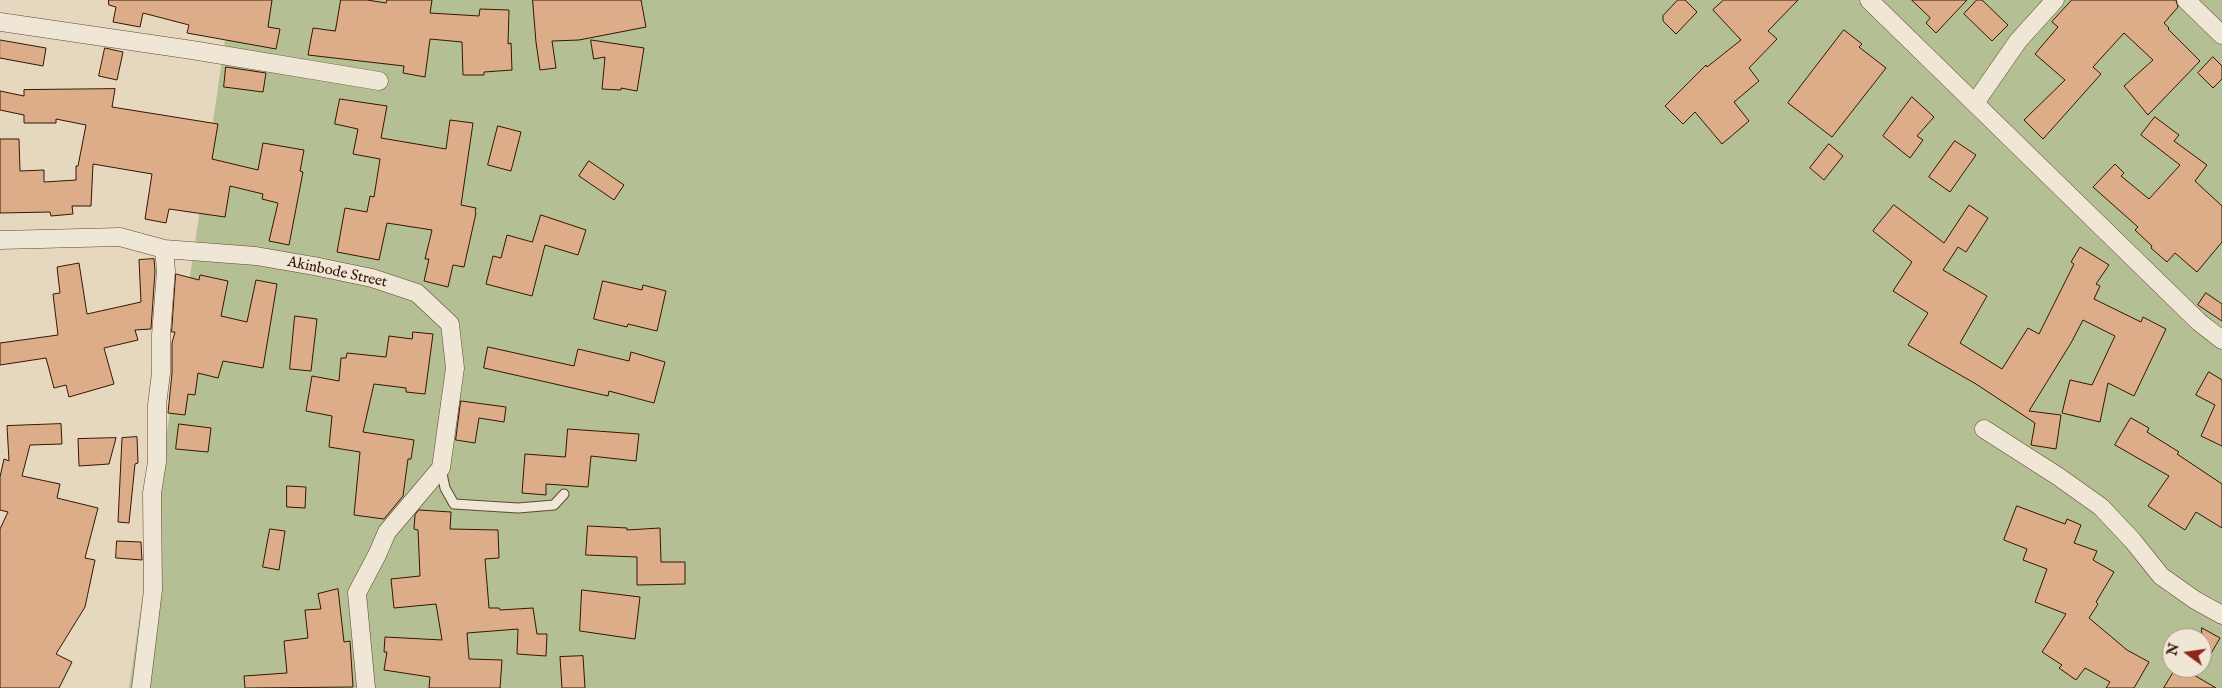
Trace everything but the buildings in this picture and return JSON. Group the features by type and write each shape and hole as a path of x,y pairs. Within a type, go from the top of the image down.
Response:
{"street":[{"path":"1869,0 2199,322 2222,340"},
{"path":"1975,103 2018,40 2055,0"},
{"path":"2186,0 2222,36"},
{"path":"0,22 192,50 379,81"},
{"name":"Akinbode Street","path":"0,240 120,237 164,249 256,256 314,266 372,278 416,293 450,324 455,368 441,468"},
{"path":"141,688 152,590 152,493 157,462 157,406 161,373 161,335 166,271 164,249"},
{"path":"1984,429 2059,477 2101,507 2133,541 2161,576 2195,600 2222,615"},
{"path":"366,688 357,593 378,555 387,532 441,468"}],"lane":[{"path":"441,468 445,488 454,504 518,508 554,506 564,494"}],"green space":[{"path":"231,0 2222,0 2222,688 129,688"}]}
